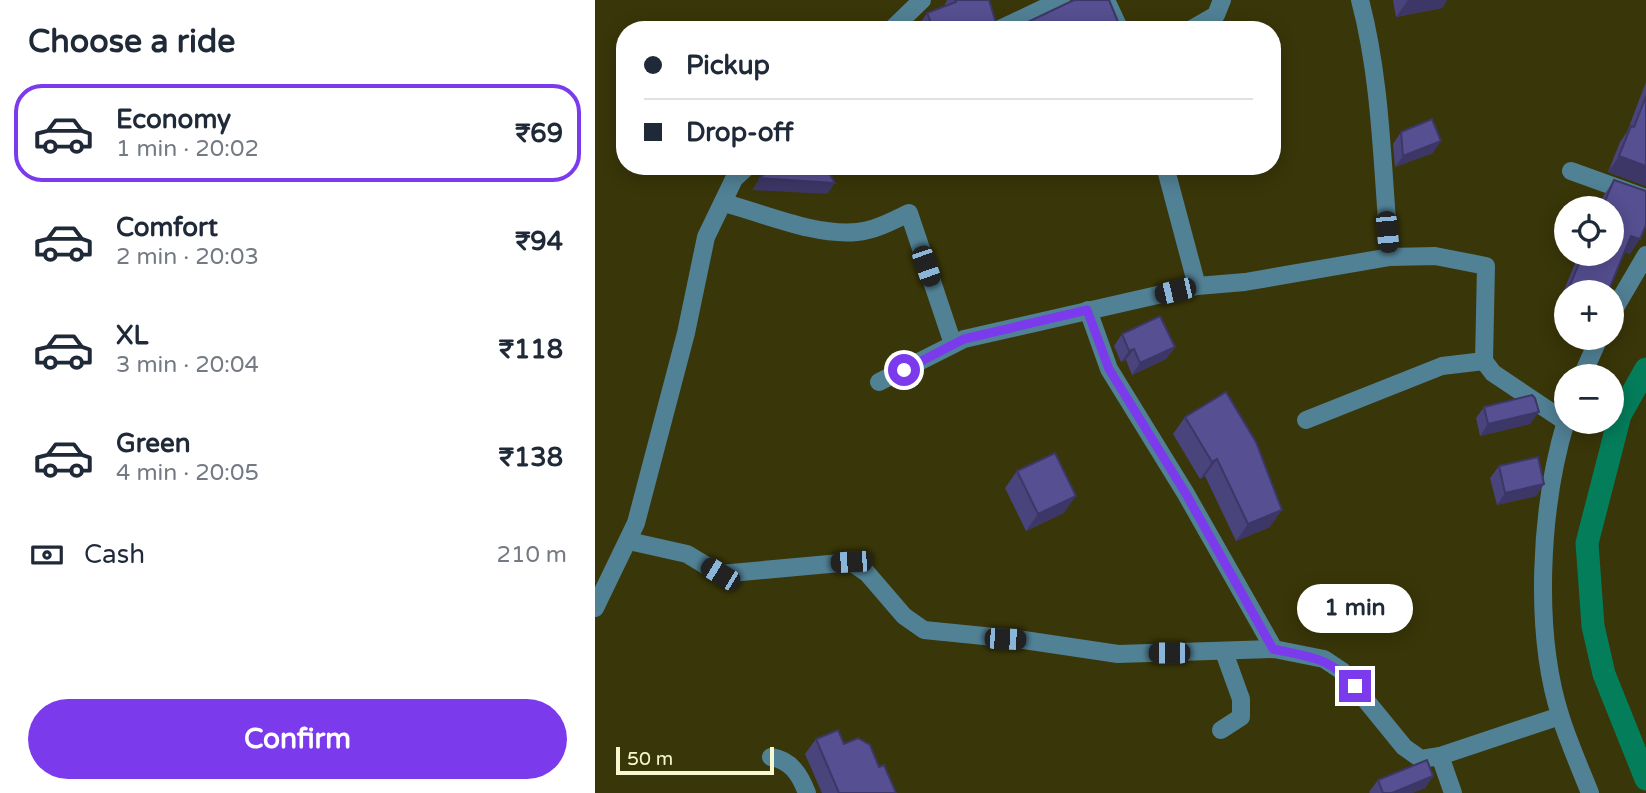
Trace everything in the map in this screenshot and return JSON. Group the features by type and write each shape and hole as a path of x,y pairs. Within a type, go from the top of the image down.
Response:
{"street":[{"path":"900,21 922,0"},
{"path":"1017,21 1061,0"},
{"path":"1106,0 1116,21"},
{"path":"1206,21 1216,15 1222,0"},
{"path":"1360,0 1367,25 1377,102 1390,257"},
{"path":"1570,171 1646,198"},
{"path":"595,608 629,541 646,487 686,333 706,237 738,175"},
{"path":"1167,175 1198,286"},
{"path":"724,203 827,231 857,232 877,228 909,214 953,344"},
{"path":"1624,293 1646,255"},
{"path":"879,382 964,339 1087,310 1198,286 1245,282 1390,257 1435,256 1486,266 1483,361 1493,373 1554,414"},
{"path":"1087,310 1109,369 1186,494 1273,649"},
{"path":"1305,420 1442,366 1483,361"},
{"path":"1563,434 1553,474 1542,578 1543,633 1560,716 1590,793"},
{"path":"629,541 687,554 720,574 851,562 867,573 904,616 924,630 1024,640 1118,654 1273,649 1324,659 1342,671 1404,747 1421,758 1440,756 1560,716"},
{"path":"1221,730 1241,717 1241,699 1224,652"},
{"path":"1440,756 1453,793"},
{"path":"771,757 783,758 800,775 807,793"}],"building":[{"path":"955,0 989,0 995,21 929,21 927,13 956,2"},
{"path":"1074,0 1109,0 1118,21 1030,21"},
{"path":"1646,96 1646,166 1619,156"},
{"path":"1432,119 1441,141 1403,156 1401,132"},
{"path":"763,175 830,175 835,183 760,178"},
{"path":"1614,180 1646,191 1646,225 1640,239 1631,236 1624,253 1624,196 1607,196"},
{"path":"1578,266 1619,266 1613,280 1572,280"},
{"path":"1160,316 1175,347 1140,363 1134,349 1129,351 1122,334"},
{"path":"1226,392 1256,442 1282,510 1248,524 1217,459 1212,462 1185,417"},
{"path":"1532,395 1539,412 1488,424 1484,407"},
{"path":"1055,453 1076,496 1038,514 1017,471"},
{"path":"1538,457 1544,484 1505,493 1499,466"},
{"path":"838,730 844,744 858,738 870,745 879,767 884,765 896,793 839,793 816,739"},
{"path":"1427,760 1433,776 1392,793 1383,793 1378,780"}],"waterway":[{"path":"1646,369 1620,415 1587,543 1593,626 1604,674 1646,779"}],"route":[{"path":"904,370 964,339 1087,310 1109,369 1186,494 1273,649 1324,659 1342,671 1355,686"}]}
